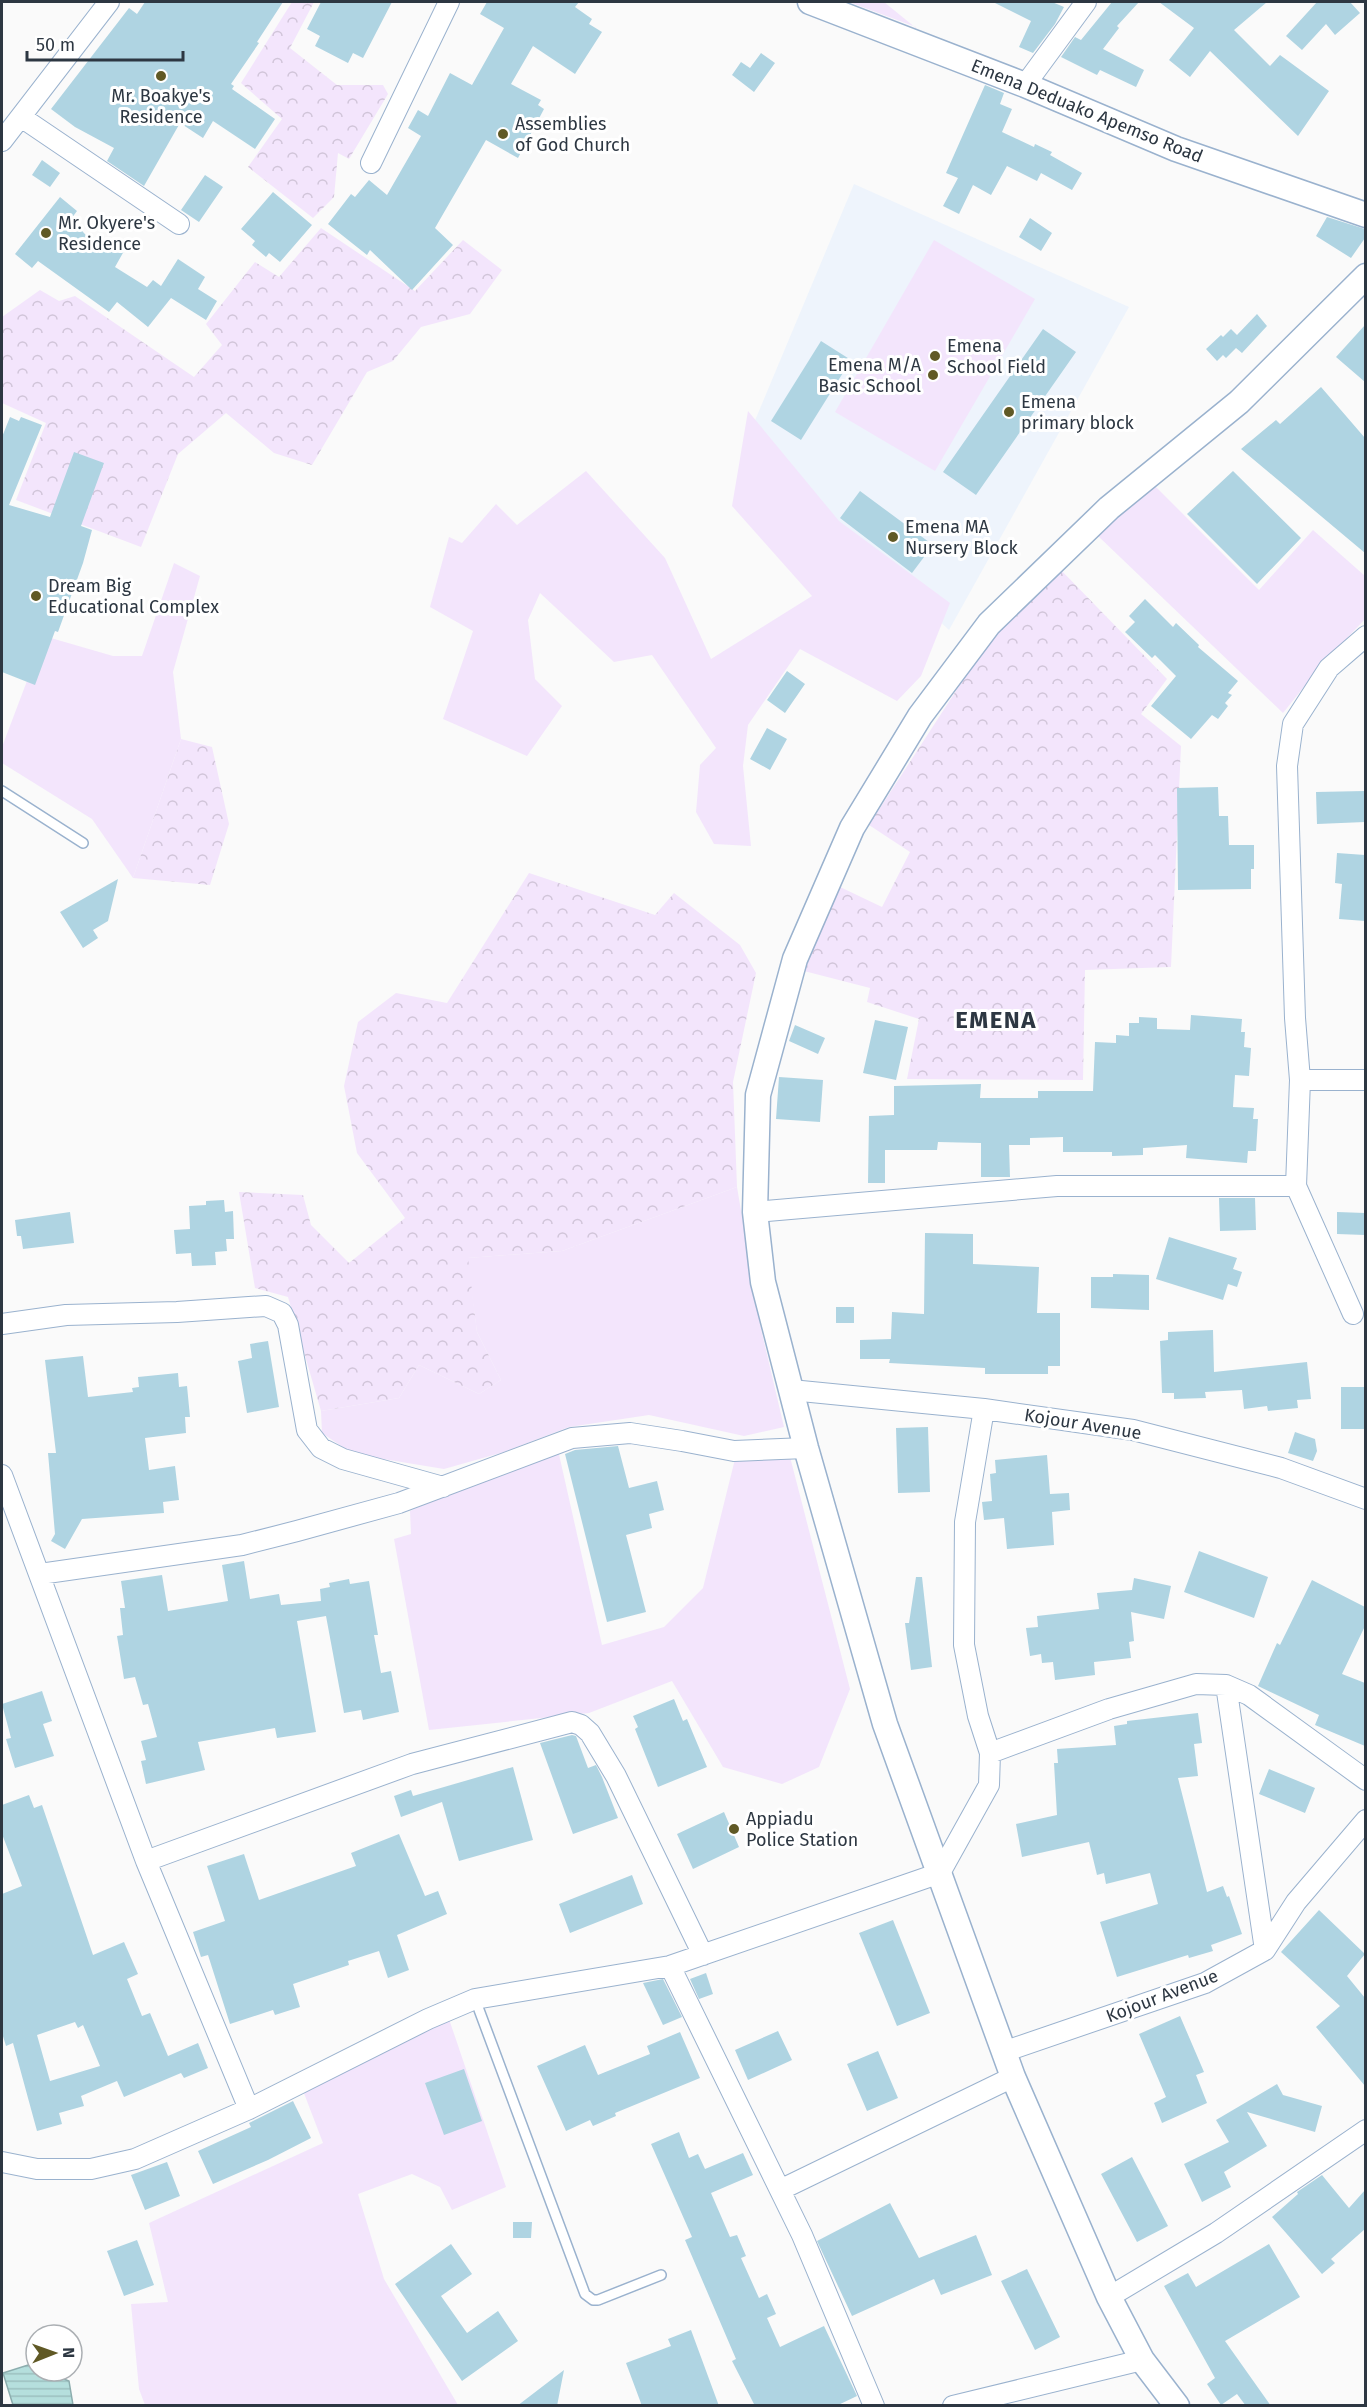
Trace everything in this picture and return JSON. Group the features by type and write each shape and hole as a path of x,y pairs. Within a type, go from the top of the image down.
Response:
{"street":[{"path":"2,141 108,2"},
{"path":"371,163 449,2"},
{"name":"Emena Deduako Apemso Road","path":"810,2 1025,85 1176,150 1365,215"},
{"path":"1025,85 1086,2"},
{"path":"21,117 179,224"},
{"path":"1177,2406 1142,2360 1109,2297 1013,2077 885,1724 806,1448 763,1282 755,1212 758,1095 795,959 852,828 920,716 989,624 1109,508 1239,402 1365,276"},
{"path":"1353,1314 1296,1186 1300,1080 1295,1018 1287,766 1293,724 1329,668 1365,636"},
{"path":"1300,1080 1365,1080"},
{"path":"755,1212 1057,1186 1296,1186"},
{"path":"2,1324 66,1315 177,1312 266,1306 282,1313 288,1325 307,1430 321,1448 343,1459 443,1486"},
{"name":"Kojour Avenue","path":"791,1390 984,1409 1133,1430 1281,1468 1365,1499"},
{"path":"2,2163 37,2169 91,2169 135,2159 249,2109 428,2019 475,1999 670,1966 940,1873 989,1785 990,1753 978,1716 964,1645 965,1522 984,1409"},
{"path":"40,1574 242,1545 399,1503 572,1438 630,1434 682,1440 734,1451 806,1448"},
{"path":"2,1475 146,1860 249,2109"},
{"path":"990,1753 1120,1706 1196,1684 1226,1685 1249,1695 1365,1780"},
{"path":"1226,1685 1265,1950"},
{"path":"146,1860 412,1764 572,1722 581,1725 590,1733 616,1776 703,1955"},
{"name":"Kojour Avenue","path":"1003,2052 1205,1983 1265,1950 1296,1902 1365,1820"},
{"path":"670,1966 802,2235 874,2406"},
{"path":"780,2190 1013,2077"},
{"path":"1109,2297 1216,2233 1365,2130"},
{"path":"953,2406 1142,2360"}],"lane":[{"path":"2,791 83,843"},
{"path":"475,1999 585,2294 593,2300 598,2300 661,2275"}],"shaded area":[{"name":"Emena M/A Basic School","path":"854,184 1129,307 949,630 746,442"}],"green space":[{"path":"292,2 314,2 290,48 337,85 383,85 388,94 349,159 338,153 334,197 313,218 248,167 282,119 241,83"},
{"path":"849,2 884,2 914,26"},
{"path":"321,228 415,291 463,240 502,270 470,314 421,327 393,361 367,372 312,465 274,453 226,413 178,454 141,547 16,500 46,423 2,403 2,317 40,290 59,301 75,296 194,377 222,345 206,324 255,262 279,277"},
{"name":"Emena School Field","path":"934,240 1035,299 935,471 835,412"},
{"path":"748,411 839,521 950,603 921,676 897,701 800,649 748,725 743,766 751,846 714,844 696,812 700,765 716,748 652,655 614,662 540,593 528,620 535,679 562,706 527,756 443,719 473,631 430,607 449,537 462,543 496,504 517,525 586,471 665,558 711,659 812,596 732,506"},
{"path":"1154,485 1259,590 1313,530 1365,576 1365,619 1319,668 1283,713 1097,535"},
{"path":"174,563 200,576 173,672 181,739 133,878 92,819 2,763 2,747 44,636 113,656 142,656"},
{"path":"1059,568 1167,679 1141,714 1181,746 1171,967 1085,970 1083,1080 907,1079 919,1019 867,1002 870,988 804,971 838,886 882,907 910,852 869,825 989,640"},
{"path":"181,739 212,747 229,824 210,885 133,878"},
{"path":"529,873 655,915 674,893 740,945 756,973 733,1082 737,1187 562,1251 468,1258 477,1332 501,1380 479,1394 419,1365 399,1398 321,1411 288,1297 255,1288 239,1192 303,1195 311,1225 349,1263 405,1218 357,1153 344,1086 358,1022 396,993 447,1003"},
{"path":"737,1187 761,1329 784,1427 744,1436 649,1415 569,1427 504,1452 444,1469 353,1454 322,1433 321,1411 399,1398 419,1365 479,1394 501,1380 477,1332 467,1258 562,1251"},
{"path":"558,1450 602,1645 664,1627 703,1588 736,1455 789,1453 850,1689 819,1767 782,1784 723,1767 672,1681 589,1713 429,1730 394,1539 411,1534 410,1511 463,1487"},
{"path":"449,2019 506,2187 452,2210 440,2187 412,2174 358,2194 384,2279 458,2405 145,2405 139,2389 131,2304 168,2302 149,2223 323,2143 302,2088"}],"water":[{"path":"24,2366 24,2383 69,2383 73,2405 13,2405 3,2373"}],"building":[{"path":"145,2 283,2 231,84 234,86 232,89 275,119 255,149 213,121 203,138 180,123 144,186 107,161 114,148 75,127 51,109 129,8 137,14"},
{"path":"321,2 392,2 363,58 353,53 348,63 315,46 320,36 307,29"},
{"path":"487,2 579,2 575,7 592,19 589,24 602,32 575,74 533,46 511,84 541,100 538,105 544,109 518,158 486,140 435,228 453,245 412,290 370,250 367,255 328,224 351,194 355,197 369,180 387,195 421,136 408,128 418,110 428,116 450,73 472,85 504,28 480,14"},
{"path":"993,2 1052,2 1064,7 1055,24 1033,53 1019,47 1031,21"},
{"path":"1112,2 1139,2 1117,26 1119,28 1103,49 1144,70 1136,87 1100,70 1097,75 1061,57 1075,37 1081,40"},
{"path":"1159,2 1267,2 1234,30 1270,66 1280,55 1329,91 1298,136 1210,51 1190,77 1169,60 1194,28"},
{"path":"1317,2 1350,2 1360,13 1335,35 1326,24 1302,50 1286,36"},
{"path":"761,53 775,63 754,92 732,75 741,62 750,68"},
{"path":"985,85 1004,93 1000,104 1012,109 1002,132 1034,147 1035,144 1052,152 1050,155 1082,173 1072,190 1041,173 1037,181 1007,166 991,195 973,185 959,214 943,206 958,178 946,173"},
{"path":"42,160 60,173 50,187 32,175"},
{"path":"205,175 223,187 199,222 181,210"},
{"path":"273,192 312,225 280,262 269,253 266,257 252,245 255,241 241,229"},
{"path":"60,197 77,211 71,219 96,246 105,238 124,251 115,267 147,287 153,280 161,286 178,259 205,277 198,289 217,301 206,320 171,298 148,327 117,302 109,312 38,261 32,268 15,254"},
{"path":"1327,217 1365,229 1365,238 1351,258 1316,236"},
{"path":"1030,218 1052,233 1041,251 1019,237"},
{"path":"1257,314 1267,326 1242,353 1236,348 1226,358 1223,355 1217,361 1206,349 1231,329 1237,335"},
{"path":"1365,325 1365,382 1336,357"},
{"name":"Emena primary block","path":"1043,329 1076,352 976,495 943,472"},
{"path":"821,341 851,360 801,440 771,421"},
{"path":"1321,387 1365,438 1365,553 1241,449 1276,420 1280,424"},
{"path":"10,417 19,421 21,417 42,425 9,505 50,517 74,452 104,463 81,526 92,530 83,563 58,632 55,631 35,685 2,672 2,437"},
{"path":"1233,471 1301,538 1257,584 1187,514"},
{"name":"Emena MA Nursery Block","path":"860,491 933,545 912,573 840,518"},
{"path":"1145,599 1173,627 1176,623 1199,645 1198,647 1238,681 1228,693 1232,695 1225,703 1228,706 1218,719 1212,715 1191,739 1151,706 1176,676 1155,655 1152,658 1125,632 1135,622 1129,616"},
{"path":"787,671 805,684 785,713 767,700"},
{"path":"767,728 787,739 770,770 750,759"},
{"path":"1218,787 1219,816 1228,816 1229,845 1254,845 1251,889 1178,890 1177,788"},
{"path":"1365,791 1365,822 1317,824 1316,792"},
{"path":"1337,853 1365,855 1365,921 1339,919 1342,884 1335,883"},
{"path":"118,879 108,921 93,930 98,938 83,948 60,912"},
{"path":"1191,1015 1242,1019 1241,1032 1245,1032 1244,1047 1251,1048 1249,1076 1235,1075 1233,1107 1254,1108 1253,1119 1258,1119 1256,1151 1248,1151 1247,1163 1186,1158 1187,1145 1143,1148 1143,1155 1112,1156 1112,1152 1063,1152 1063,1137 1030,1138 1030,1145 1009,1145 1010,1177 981,1177 981,1143 938,1142 937,1150 885,1150 885,1183 868,1183 869,1116 894,1115 894,1086 981,1084 980,1098 1038,1098 1038,1091 1093,1091 1095,1042 1116,1043 1116,1035 1129,1036 1129,1023 1139,1023 1139,1017 1157,1018 1157,1029 1190,1030"},
{"path":"875,1020 908,1027 896,1080 863,1073"},
{"path":"795,1025 825,1038 818,1054 789,1041"},
{"path":"779,1077 823,1080 820,1122 776,1119"},
{"path":"1219,1198 1255,1198 1256,1230 1220,1231"},
{"path":"224,1200 225,1212 233,1211 234,1239 226,1239 227,1251 215,1252 216,1265 192,1266 191,1253 176,1254 174,1230 190,1229 189,1206 206,1205 206,1201"},
{"path":"70,1212 74,1243 23,1249 21,1236 17,1236 15,1220"},
{"path":"1337,1212 1365,1213 1365,1235 1337,1234"},
{"path":"925,1233 973,1234 973,1264 1039,1267 1037,1313 1060,1313 1060,1366 1048,1366 1048,1374 985,1374 985,1368 889,1363 890,1359 860,1359 860,1340 891,1339 892,1312 924,1314"},
{"path":"1169,1237 1237,1258 1233,1269 1242,1272 1237,1287 1228,1284 1223,1300 1156,1279"},
{"path":"1113,1274 1149,1275 1149,1310 1091,1308 1091,1277 1113,1277"},
{"path":"836,1307 854,1307 854,1323 836,1323"},
{"path":"1213,1330 1214,1372 1307,1362 1311,1399 1297,1400 1298,1408 1268,1411 1267,1406 1244,1409 1242,1390 1205,1392 1206,1398 1174,1399 1174,1393 1162,1393 1160,1341 1168,1340 1168,1332"},
{"path":"268,1341 279,1407 247,1413 238,1361 252,1358 250,1344"},
{"path":"83,1356 88,1397 133,1392 132,1388 139,1387 138,1377 178,1373 179,1387 187,1386 190,1417 185,1417 186,1433 145,1438 149,1470 175,1466 179,1500 163,1502 164,1513 82,1519 65,1549 51,1541 55,1534 48,1453 56,1453 45,1360"},
{"path":"1341,1387 1365,1387 1365,1429 1341,1429"},
{"path":"928,1427 930,1492 898,1493 896,1428"},
{"path":"1295,1432 1315,1439 1317,1451 1313,1461 1288,1453"},
{"path":"618,1446 629,1488 657,1481 664,1510 649,1514 652,1528 626,1535 646,1612 607,1622 565,1454 575,1450"},
{"path":"1047,1455 1050,1494 1069,1493 1070,1510 1052,1512 1054,1545 1007,1549 1004,1518 984,1520 982,1502 992,1501 990,1474 996,1473 995,1460"},
{"path":"1199,1551 1268,1577 1254,1618 1184,1592"},
{"path":"244,1561 250,1599 279,1594 281,1605 321,1601 320,1589 330,1587 329,1583 349,1579 350,1584 369,1581 378,1635 374,1635 381,1673 391,1671 399,1712 363,1720 361,1710 344,1713 326,1616 297,1621 316,1732 277,1738 275,1728 198,1742 205,1770 146,1784 141,1761 146,1760 141,1741 157,1737 148,1704 143,1705 135,1677 124,1679 117,1636 123,1635 120,1608 125,1608 121,1581 162,1575 168,1611 228,1601 222,1565"},
{"path":"916,1577 922,1577 932,1667 911,1670 905,1623 909,1623"},
{"path":"1134,1578 1171,1586 1164,1619 1131,1612 1134,1641 1129,1642 1131,1658 1094,1662 1095,1675 1055,1680 1053,1662 1042,1663 1041,1654 1030,1656 1026,1628 1038,1627 1037,1616 1099,1609 1097,1593 1132,1590"},
{"path":"1312,1580 1365,1607 1365,1626 1342,1674 1365,1683 1365,1746 1315,1725 1319,1715 1258,1686 1277,1643 1280,1645"},
{"path":"42,1691 52,1721 43,1724 54,1756 15,1768 6,1739 11,1738 2,1704"},
{"path":"674,1699 683,1721 687,1719 707,1767 658,1787 635,1729 638,1727 633,1716"},
{"path":"1198,1713 1202,1743 1194,1744 1198,1776 1178,1778 1207,1892 1223,1886 1227,1897 1229,1896 1242,1934 1211,1945 1213,1951 1189,1958 1188,1955 1117,1977 1100,1922 1158,1904 1150,1873 1106,1884 1104,1873 1097,1875 1089,1842 1022,1857 1016,1824 1057,1815 1054,1763 1058,1763 1057,1749 1116,1745 1114,1726 1127,1724 1127,1721"},
{"path":"576,1736 588,1768 596,1765 618,1818 573,1834 540,1743"},
{"path":"513,1767 533,1840 459,1861 442,1802 401,1817 394,1796 411,1790 413,1796"},
{"path":"1269,1769 1315,1788 1305,1813 1259,1794"},
{"path":"29,1795 34,1808 42,1805 93,1955 124,1942 138,1974 127,1979 142,2016 150,2013 168,2056 198,2043 208,2068 184,2078 181,2073 124,2097 117,2081 81,2096 84,2106 59,2113 62,2124 37,2131 13,2043 6,2046 2,2033 2,1894 22,1886 2,1834 2,1805","holes":["75,2022 78,2028 83,2025 100,2066 50,2081 37,2035"]},
{"path":"724,1812 739,1847 693,1869 677,1834"},
{"path":"399,1834 425,1896 438,1891 447,1914 397,1935 409,1970 388,1978 379,1951 348,1961 349,1965 293,1984 300,2007 275,2015 273,2010 230,2024 208,1955 201,1957 193,1932 225,1921 207,1866 244,1854 259,1900 356,1866 351,1853"},
{"path":"632,1875 643,1904 570,1933 559,1904"},
{"path":"1319,1910 1365,1954 1347,1976 1365,1998 1365,2086 1316,2027 1340,2006 1281,1952"},
{"path":"893,1920 930,2013 897,2026 859,1933"},
{"path":"706,1973 713,1994 699,1999 690,1979"},
{"path":"663,1979 682,2017 663,2025 643,1983"},
{"path":"1180,2016 1204,2072 1196,2075 1207,2103 1162,2123 1154,2103 1166,2097 1139,2034"},
{"path":"778,2031 792,2060 748,2080 735,2050"},
{"path":"680,2032 700,2078 615,2113 616,2116 593,2126 590,2120 566,2131 537,2066 585,2045 598,2075 650,2054 647,2046"},
{"path":"878,2051 898,2098 867,2111 847,2064"},
{"path":"464,2069 482,2121 444,2135 425,2083"},
{"path":"1277,2084 1283,2095 1322,2106 1315,2132 1247,2112 1267,2146 1224,2172 1231,2187 1202,2202 1184,2164 1229,2142 1216,2120"},
{"path":"293,2101 311,2138 213,2184 198,2151 251,2127 249,2123"},
{"path":"679,2132 689,2158 698,2154 705,2169 743,2153 753,2175 711,2193 730,2237 737,2235 746,2256 741,2258 759,2298 767,2294 776,2314 767,2318 780,2347 824,2326 857,2396 836,2406 755,2406 732,2361 736,2359 685,2240 692,2237 651,2144"},
{"path":"1132,2157 1168,2226 1137,2242 1101,2174"},
{"path":"167,2162 180,2196 145,2210 131,2175"},
{"path":"1322,2175 1349,2208 1365,2190 1365,2229 1331,2259 1335,2263 1322,2274 1272,2217 1298,2194 1297,2192"},
{"path":"890,2203 919,2258 976,2235 992,2275 941,2295 934,2279 852,2316 817,2241"},
{"path":"513,2222 532,2222 531,2238 513,2238"},
{"path":"137,2240 154,2285 124,2296 107,2251"},
{"path":"451,2244 472,2274 441,2296 467,2333 498,2311 518,2341 462,2381 395,2284"},
{"path":"1269,2244 1300,2297 1225,2341 1271,2406 1246,2406 1237,2394 1221,2405 1207,2384 1215,2378 1164,2286 1188,2273 1196,2287"},
{"path":"1027,2269 1060,2337 1035,2350 1001,2281"},
{"path":"691,2330 719,2406 642,2406 626,2363 671,2346 668,2339"},
{"path":"564,2370 557,2406 517,2406"}],"place":[{"name":"Mr. Boakye's Residence","path":"161,76"},
{"name":"Assemblies of God Church","path":"503,134"},
{"name":"Mr. Okyere's Residence","path":"46,233"},
{"name":"Emena School Field","path":"935,356"},
{"name":"Emena M/A Basic School","path":"933,375"},
{"name":"Emena primary block","path":"1009,412"},
{"name":"Emena MA Nursery Block","path":"893,537"},
{"name":"Dream Big Educational Complex","path":"36,596"},
{"name":"Appiadu Police Station","path":"734,1829"}],"district":[{"name":"EMENA","path":"996,1020"}]}
